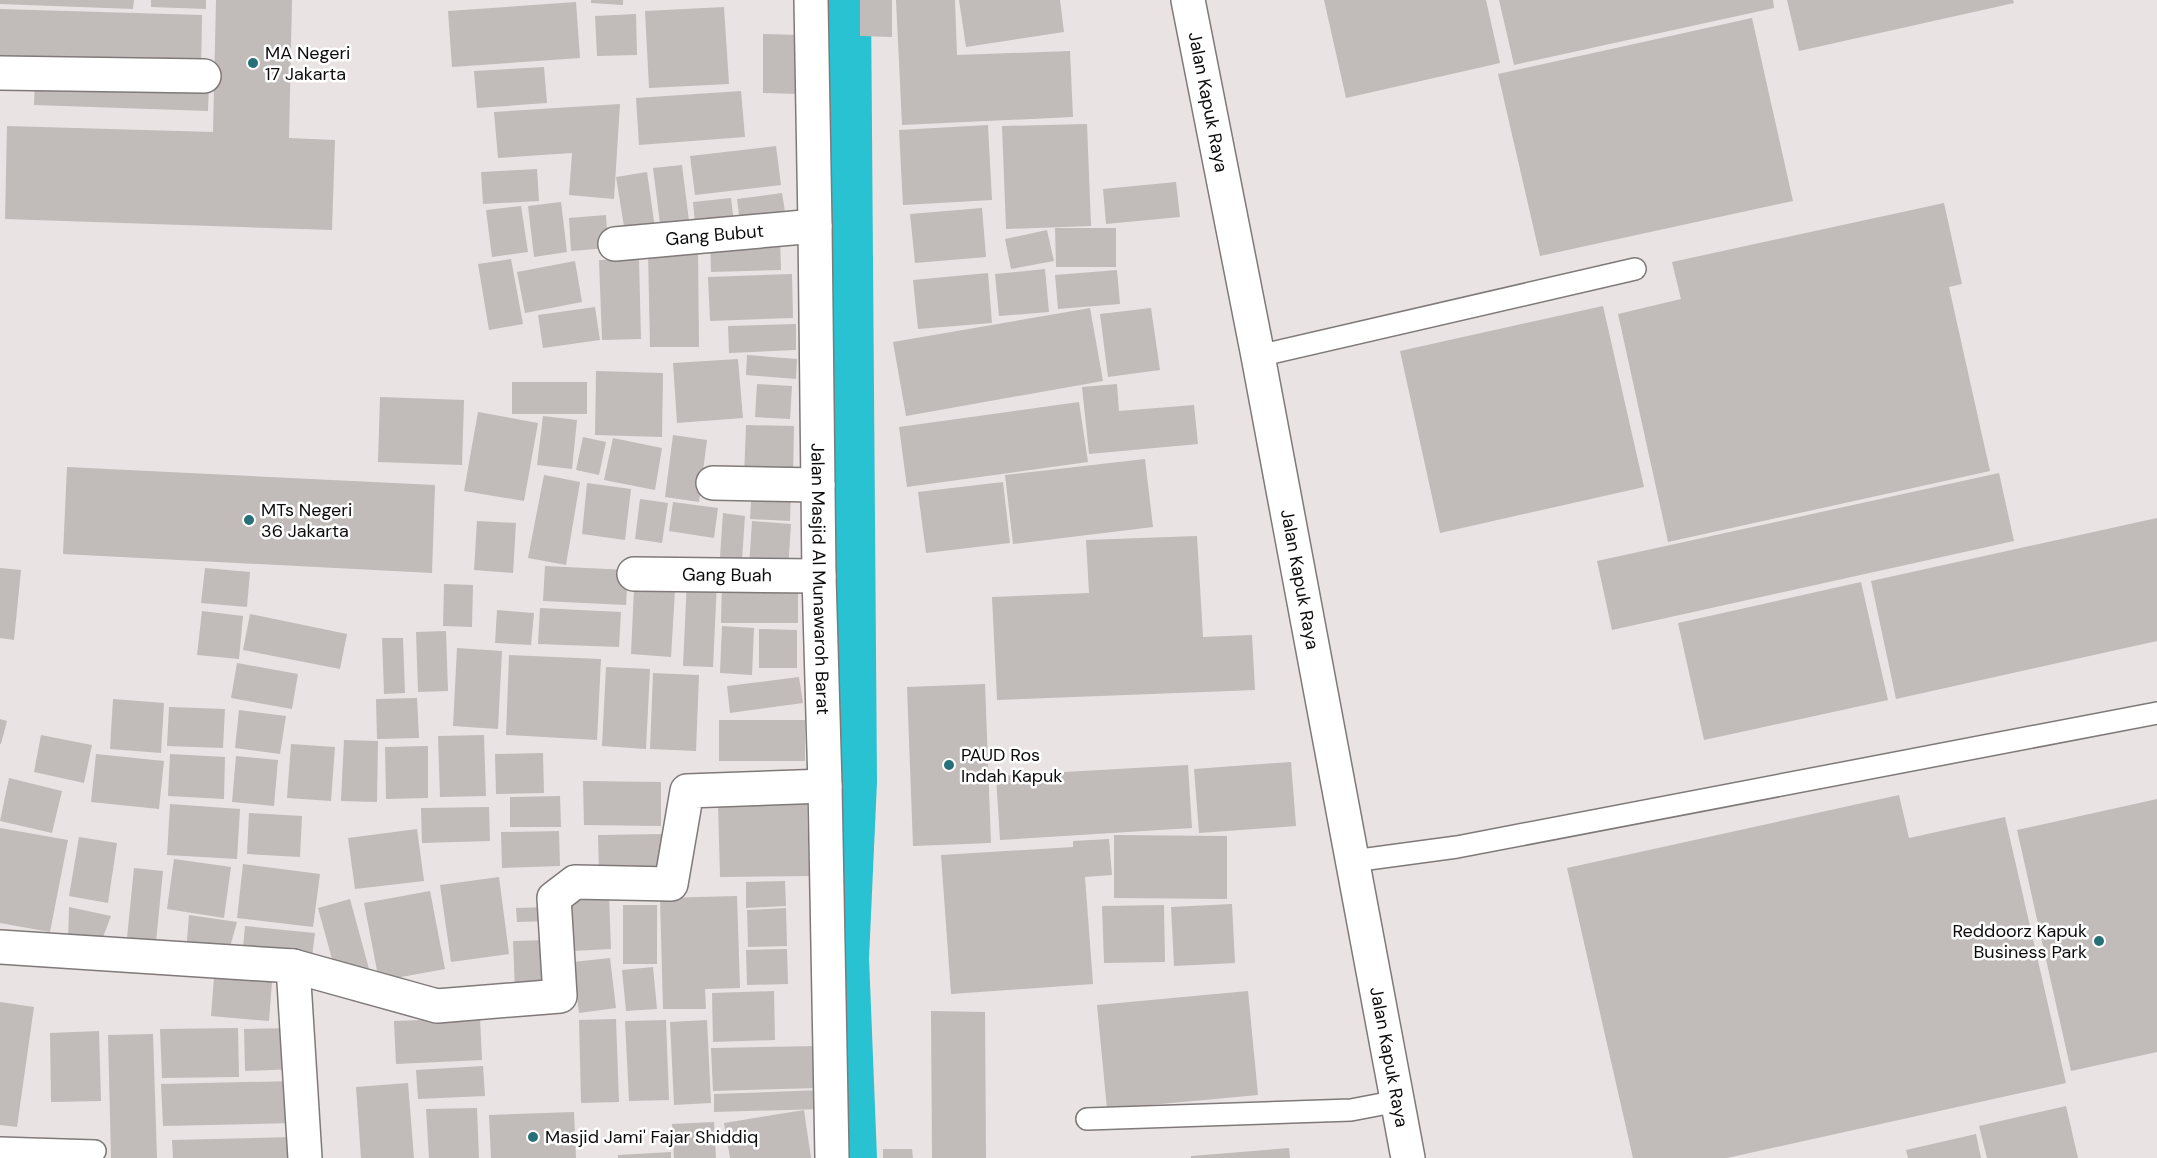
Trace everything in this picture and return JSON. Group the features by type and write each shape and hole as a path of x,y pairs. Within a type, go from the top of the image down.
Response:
{"street":[{"name":"Jalan Masjid Al Munawaroh Barat","path":"810,0 819,576 832,1158"},
{"name":"Jalan Kapuk Raya","path":"1188,0 1258,356 1408,1158"},
{"path":"0,73 204,76"},
{"name":"Gang Bubut","path":"615,244 815,226"},
{"path":"713,483 818,485"},
{"name":"Gang Buah","path":"634,574 819,576"},
{"path":"0,947 293,966 437,1006 560,996 554,898 575,882 671,884 687,791 825,786"},
{"path":"293,966 305,1158"}],"lane":[{"path":"1258,356 1635,269"},
{"path":"1353,861 1457,847 2157,713"},
{"path":"1087,1119 1351,1110 1398,1101"},
{"path":"0,1148 95,1151"}],"building":[{"path":"0,0 134,0 133,9 0,4"},
{"path":"151,0 206,0 206,9 151,7"},
{"name":"MA Negeri 17 Jakarta","path":"216,0 292,0 289,138 335,140 332,230 5,219 7,126 213,132"},
{"path":"591,0 623,0 623,5 591,3"},
{"path":"860,0 892,0 892,37 860,36"},
{"path":"896,0 955,0 957,55 1070,51 1073,117 902,125"},
{"path":"959,0 1060,0 1064,32 966,47"},
{"path":"1324,0 1486,0 1500,63 1346,98"},
{"path":"1499,0 1773,0 1774,8 1514,65"},
{"path":"1787,0 2013,0 2014,3 1799,51"},
{"path":"576,2 580,58 452,67 448,11"},
{"path":"724,7 729,84 649,88 645,11"},
{"path":"0,9 202,15 201,73 0,66"},
{"path":"636,14 637,55 597,56 595,16"},
{"path":"1752,18 1793,201 1540,256 1498,74"},
{"path":"763,34 801,35 800,94 763,93"},
{"path":"544,67 547,103 477,108 474,71"},
{"path":"35,76 209,82 208,111 34,105"},
{"path":"741,91 745,137 639,145 636,98"},
{"path":"620,104 614,199 569,195 572,153 498,158 494,112"},
{"path":"1087,124 1091,226 1006,229 1002,126"},
{"path":"988,125 992,200 903,205 899,130"},
{"path":"776,146 781,185 695,195 690,156"},
{"path":"682,165 690,229 661,232 653,168"},
{"path":"537,169 539,201 483,204 481,172"},
{"path":"647,172 656,235 626,239 616,177"},
{"path":"1176,182 1180,217 1106,224 1103,189"},
{"path":"782,193 787,225 741,231 737,199"},
{"path":"731,198 735,231 696,235 693,202"},
{"path":"561,202 567,252 534,257 528,206"},
{"path":"1944,203 1962,284 1949,287 1990,471 1668,542 1618,314 1681,299 1672,262"},
{"path":"521,206 528,252 492,257 486,210"},
{"path":"982,208 986,257 915,263 910,214"},
{"path":"606,215 608,248 571,251 569,218"},
{"path":"1055,228 1116,228 1116,267 1056,267"},
{"path":"1047,230 1054,261 1011,269 1005,239"},
{"path":"780,236 781,270 711,272 710,237"},
{"path":"648,250 698,250 699,347 650,347"},
{"path":"511,259 523,324 489,330 478,264"},
{"path":"639,259 641,339 602,340 599,260"},
{"path":"575,261 582,302 525,313 517,272"},
{"path":"1045,269 1049,312 999,316 995,274"},
{"path":"1117,270 1120,304 1058,309 1055,275"},
{"path":"988,273 992,323 918,329 913,280"},
{"path":"792,274 793,318 710,321 708,277"},
{"path":"1603,306 1644,487 1440,533 1400,351"},
{"path":"595,307 600,340 543,348 538,315"},
{"path":"1090,308 1103,381 906,416 893,342"},
{"path":"1151,308 1160,370 1108,377 1100,314"},
{"path":"796,324 796,350 729,353 728,326"},
{"path":"747,355 797,359 796,379 746,375"},
{"path":"738,359 743,418 677,423 673,363"},
{"path":"596,371 663,373 662,437 595,435"},
{"path":"512,382 587,382 587,414 512,414"},
{"path":"757,384 792,386 790,419 755,417"},
{"path":"1117,384 1119,411 1194,405 1198,444 1089,454 1082,387"},
{"path":"380,397 464,400 462,465 378,462"},
{"path":"1079,402 1088,462 907,487 899,427"},
{"path":"478,412 538,423 524,501 464,491"},
{"path":"543,416 577,420 572,469 537,465"},
{"path":"746,425 794,426 793,479 744,478"},
{"path":"673,435 707,440 699,502 665,497"},
{"path":"583,437 606,442 599,475 576,470"},
{"path":"613,438 662,448 655,490 604,480"},
{"path":"1145,459 1153,527 1013,544 1005,475"},
{"name":"MTs Negeri 36 Jakarta","path":"67,467 435,485 432,573 63,554"},
{"path":"1999,473 2014,541 1612,630 1597,561"},
{"path":"544,475 580,482 566,565 528,558"},
{"path":"1003,482 1010,543 926,553 918,492"},
{"path":"587,483 631,489 625,540 582,534"},
{"path":"752,488 791,490 790,521 750,519"},
{"path":"640,499 668,503 662,543 635,539"},
{"path":"673,502 718,508 714,538 669,531"},
{"path":"723,513 745,516 741,573 719,571"},
{"path":"2157,518 2157,641 1896,699 1871,581"},
{"path":"477,521 516,523 513,573 474,570"},
{"path":"752,521 791,524 788,569 749,567"},
{"path":"1197,536 1203,637 1252,635 1255,690 997,700 992,597 1089,593 1086,540"},
{"path":"545,566 628,570 626,605 543,601"},
{"path":"0,568 21,570 14,640 0,638"},
{"path":"205,568 250,572 247,607 201,603"},
{"path":"687,580 717,582 713,667 683,666"},
{"path":"722,580 798,581 798,623 721,623"},
{"path":"1861,582 1888,700 1704,740 1678,623"},
{"path":"444,584 473,585 472,627 443,626"},
{"path":"634,588 675,590 671,657 631,654"},
{"path":"540,608 621,612 619,647 538,644"},
{"path":"497,610 534,613 531,645 495,643"},
{"path":"202,611 243,616 239,659 197,655"},
{"path":"250,614 347,634 340,669 243,650"},
{"path":"722,626 754,628 752,675 720,673"},
{"path":"759,629 797,630 797,668 759,668"},
{"path":"446,631 448,691 418,692 416,632"},
{"path":"382,638 403,638 405,693 384,694"},
{"path":"457,648 502,651 498,729 453,726"},
{"path":"509,655 601,659 597,740 506,735"},
{"path":"237,663 298,674 292,709 231,698"},
{"path":"606,667 650,669 646,749 602,746"},
{"path":"653,673 699,675 696,751 650,749"},
{"path":"799,677 803,703 730,713 727,686"},
{"name":"PAUD Ros Indah Kapuk","path":"985,684 991,843 913,846 907,687"},
{"path":"417,698 419,738 377,739 376,699"},
{"path":"113,699 164,703 161,753 110,749"},
{"path":"169,707 225,709 223,748 167,746"},
{"path":"239,710 286,716 280,754 235,748"},
{"path":"0,719 7,721 1,744 0,744"},
{"path":"719,720 805,720 805,761 719,761"},
{"path":"41,735 92,745 84,783 34,772"},
{"path":"484,735 486,796 440,797 438,736"},
{"path":"344,740 378,741 377,802 341,801"},
{"path":"291,744 335,747 331,801 287,798"},
{"path":"428,746 428,798 386,799 385,747"},
{"path":"543,753 544,793 496,794 495,754"},
{"path":"96,754 164,761 159,809 91,802"},
{"path":"170,754 225,757 224,799 168,796"},
{"path":"236,756 278,760 274,806 232,802"},
{"path":"1291,762 1296,826 1199,833 1194,769"},
{"path":"1188,765 1192,828 1000,840 996,776"},
{"path":"9,778 62,791 52,833 0,821"},
{"path":"583,781 661,782 661,826 584,825"},
{"path":"1899,795 1909,838 2005,817 2066,1083 1727,1158 1633,1158 1567,868"},
{"path":"560,796 561,827 510,827 510,797"},
{"name":"Reddoorz Kapuk Business Park","path":"2157,799 2157,1052 2071,1071 2017,830"},
{"path":"807,801 809,876 720,877 718,803"},
{"path":"170,804 240,809 237,859 167,855"},
{"path":"489,807 490,841 422,843 421,808"},
{"path":"249,813 302,816 300,857 247,854"},
{"path":"0,828 68,840 50,932 0,923"},
{"path":"417,829 424,881 355,889 348,838"},
{"path":"559,831 560,866 502,868 501,832"},
{"path":"664,834 666,872 599,873 598,835"},
{"path":"1114,835 1227,836 1227,899 1114,898"},
{"path":"79,837 117,843 108,903 69,896"},
{"path":"1109,839 1112,875 1085,877 1093,984 951,994 941,855 1073,847 1073,841"},
{"path":"174,859 231,867 224,918 167,909"},
{"path":"243,864 320,874 313,927 237,918"},
{"path":"134,868 163,871 155,952 126,948"},
{"path":"499,877 509,954 451,962 440,885"},
{"path":"785,881 786,906 746,908 746,882"},
{"path":"430,891 445,969 379,981 364,903"},
{"path":"609,895 611,949 572,951 571,896"},
{"path":"737,896 740,988 705,989 706,1009 663,1009 660,898"},
{"path":"350,899 369,969 337,977 318,908"},
{"path":"1232,904 1235,963 1174,966 1171,907"},
{"path":"623,905 657,905 657,964 623,964"},
{"path":"1164,905 1165,962 1104,963 1102,906"},
{"path":"69,907 111,916 100,945 68,943"},
{"path":"548,907 548,921 517,922 516,908"},
{"path":"786,908 787,946 748,947 747,910"},
{"path":"189,915 237,922 228,954 186,953"},
{"path":"245,926 315,933 311,965 242,958"},
{"path":"549,940 550,990 515,991 513,941"},
{"path":"787,949 788,984 747,985 746,950"},
{"path":"610,958 616,1008 579,1013 573,962"},
{"path":"653,967 657,1009 626,1011 622,970"},
{"path":"214,977 272,982 269,1021 211,1016"},
{"path":"774,991 775,1040 713,1042 712,993"},
{"path":"1248,991 1258,1095 1107,1109 1097,1005"},
{"path":"0,1002 34,1007 17,1127 0,1125"},
{"path":"931,1011 985,1012 986,1158 932,1158"},
{"path":"480,1018 482,1060 396,1064 394,1021"},
{"path":"616,1019 619,1102 581,1103 579,1020"},
{"path":"666,1020 669,1100 629,1101 625,1021"},
{"path":"707,1020 711,1103 674,1105 670,1022"},
{"path":"238,1028 239,1077 162,1078 160,1029"},
{"path":"294,1028 295,1069 245,1071 244,1029"},
{"path":"99,1031 101,1101 51,1102 50,1033"},
{"path":"153,1034 157,1158 111,1158 108,1035"},
{"path":"818,1046 819,1088 713,1091 711,1048"},
{"path":"483,1066 485,1096 418,1099 416,1070"},
{"path":"295,1081 296,1123 163,1126 161,1084"},
{"path":"408,1083 414,1158 361,1158 356,1087"},
{"path":"822,1090 823,1109 714,1112 714,1094"},
{"path":"2066,1106 2078,1158 1987,1158 1979,1126"},
{"path":"477,1108 479,1158 429,1158 426,1109"},
{"path":"804,1110 811,1158 730,1158 724,1123"},
{"name":"Masjid Jami' Fajar Shiddiq","path":"574,1112 576,1158 491,1158 489,1115"},
{"path":"714,1122 716,1158 674,1158 672,1124"},
{"path":"1976,1134 1981,1158 1908,1158 1906,1150"},
{"path":"291,1137 292,1158 173,1158 172,1140"},
{"path":"1289,1148 1290,1158 1191,1158 1191,1156"},
{"path":"883,1149 912,1149 913,1158 883,1158"},
{"path":"671,1152 671,1158 618,1158 618,1155"}],"waterway":[{"path":"846,0 852,781 844,958 852,1158"}],"place":[{"name":"MA Negeri 17 Jakarta","path":"253,63"},
{"name":"MTs Negeri 36 Jakarta","path":"249,520"},
{"name":"PAUD Ros Indah Kapuk","path":"949,765"},
{"name":"Reddoorz Kapuk Business Park","path":"2099,941"},
{"name":"Masjid Jami' Fajar Shiddiq","path":"533,1137"}]}
